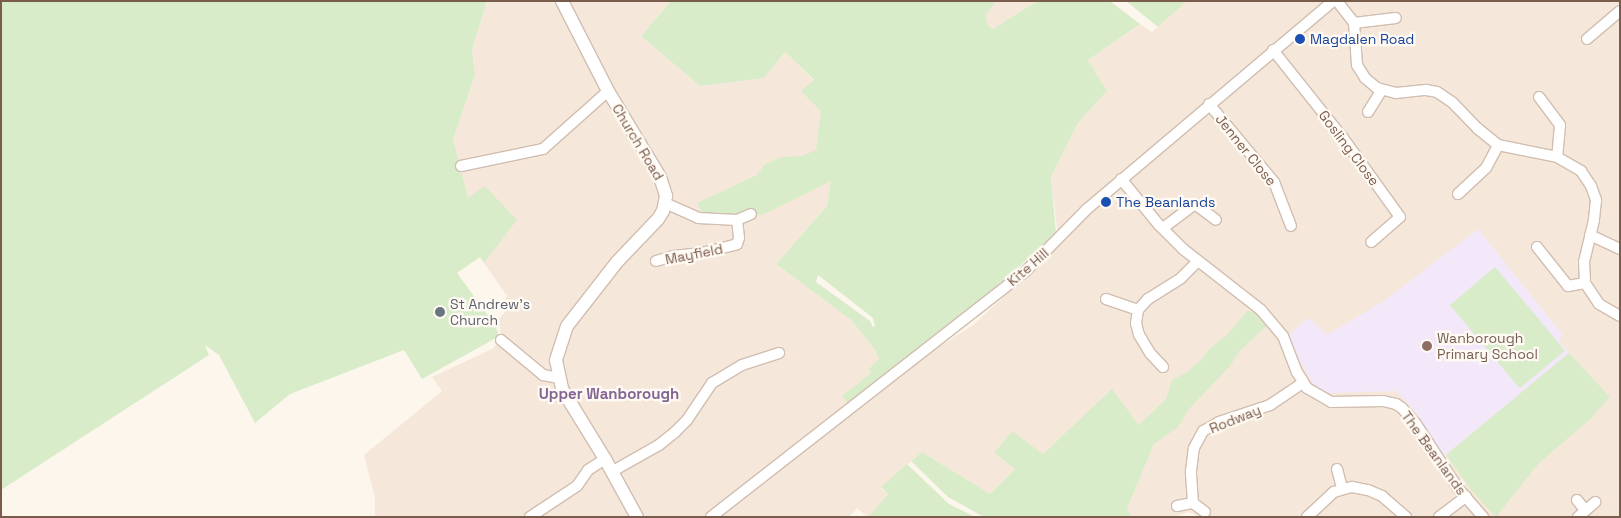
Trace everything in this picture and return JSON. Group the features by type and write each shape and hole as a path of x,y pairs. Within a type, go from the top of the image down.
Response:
{"street":[{"name":"Church Road","path":"562,1 608,92 660,177 666,196 665,203"},
{"name":"Kite Hill","path":"711,517 1025,272 1082,214 1121,179 1333,1"},
{"path":"1337,1 1354,23 1357,65 1366,78 1381,90 1396,93 1431,90 1442,94 1477,128 1498,145 1557,157 1576,168 1591,186 1596,207 1584,262 1584,283 1599,304 1620,316"},
{"path":"1587,39 1620,11"},
{"path":"1354,23 1396,18"},
{"name":"Gosling Close","path":"1273,50 1343,138 1400,217 1371,242"},
{"path":"1368,112 1381,90"},
{"path":"461,166 543,149 608,92"},
{"path":"1538,97 1560,125 1557,157"},
{"name":"Jenner Close","path":"1209,104 1274,182 1285,206 1291,226"},
{"path":"1458,194 1486,168 1498,145"},
{"path":"1121,179 1162,228 1198,261 1261,310 1285,340 1303,383"},
{"path":"637,517 613,472 569,403 558,378 556,360 567,326 617,262 658,219 665,203 698,218 737,220 751,214"},
{"path":"1162,228 1195,204 1216,220"},
{"name":"Mayfield","path":"656,261 673,256 702,254 737,244 739,238 737,220"},
{"path":"1590,235 1620,250"},
{"path":"1537,247 1568,286 1584,283"},
{"path":"1164,368 1139,335 1136,323 1138,310 1148,299 1181,278 1198,261"},
{"path":"1106,299 1138,310"},
{"path":"501,340 543,375 558,378"},
{"path":"613,472 659,445 675,432 687,420 712,383 742,364 779,353"},
{"name":"The Beanlands","path":"1303,383 1313,393 1331,402 1383,401 1396,404 1402,408 1416,424 1466,498 1483,517"},
{"name":"Rodway","path":"1193,503 1191,463 1194,448 1203,431 1219,422 1270,405 1303,383"},
{"path":"530,517 577,486 588,470 605,459"},
{"path":"1337,469 1338,490"},
{"path":"1307,517 1338,490 1357,487 1382,496 1406,517"},
{"path":"1439,517 1466,498"},
{"path":"1577,500 1581,513 1595,502"},
{"path":"1177,506 1193,503 1205,512"}],"shaded area":[{"path":"487,1 671,1 641,36 700,86 764,78 785,52 830,97 841,117 827,206 776,264 851,320 874,348 879,359 870,369 872,373 842,396 880,385 973,325 1059,246 1051,177 1078,123 1107,91 1088,60 1140,24 1152,32 1187,1 1620,1 1620,517 1199,517 1189,512 1173,517 1132,517 1127,509 1154,444 1112,390 1043,454 1012,432 994,453 1015,469 990,494 922,452 881,488 888,494 868,517 857,508 849,517 375,517 375,498 364,455 442,391 432,377 492,349 501,340 499,319 509,308 503,302 507,296 484,263 516,219 468,199 453,139 475,75 472,50"},
{"path":"996,1 1037,1 993,29 988,25 986,15"},
{"name":"Wanborough Primary School","path":"1478,229 1563,335 1559,340 1569,353 1444,456 1417,413 1396,391 1329,393 1314,386 1286,337 1309,318 1327,335 1384,301"}],"green space":[{"path":"1,1 487,1 472,50 475,75 453,139 468,198 485,186 517,220 484,263 480,257 457,273 495,325 498,333 496,338 422,379 404,350 290,394 255,423 219,355 205,345 209,355 1,490"},
{"path":"671,1 996,1 986,15 988,25 993,29 1037,1 1110,1 1140,24 1088,60 1107,91 1078,123 1051,177 1056,233 982,301 849,405 842,396 871,373 869,369 879,359 874,348 851,320 776,264 827,206 831,181 762,215 743,213 718,216 703,214 697,203 757,175 764,165 782,157 802,156 816,150 821,111 801,91 814,80 785,52 764,78 700,86 641,36","holes":["818,275 873,318 875,326 873,327 870,321 816,282"]},
{"path":"1126,1 1187,1 1158,27"},
{"path":"1495,267 1565,350 1520,388 1450,305"},
{"path":"1247,311 1255,312 1266,326 1239,352 1230,366 1189,409 1178,427 1154,444 1127,509 1132,517 984,517 948,497 911,461 922,452 990,494 1015,469 994,453 1012,431 1043,454 1112,389 1139,425 1166,399 1172,380 1187,372 1200,361 1210,348 1226,336"},
{"path":"1569,353 1610,397 1589,420 1539,463 1496,517 1471,490 1446,455"},
{"path":"907,464 949,504 975,517 868,517 888,494 881,487"}],"place":[{"name":"Magdalen Road","path":"1300,39"},
{"name":"The Beanlands","path":"1106,202"},
{"name":"St Andrew's Church","path":"440,312"},
{"name":"Wanborough Primary School","path":"1427,346"}],"district":[{"name":"Upper Wanborough","path":"609,394"}]}
